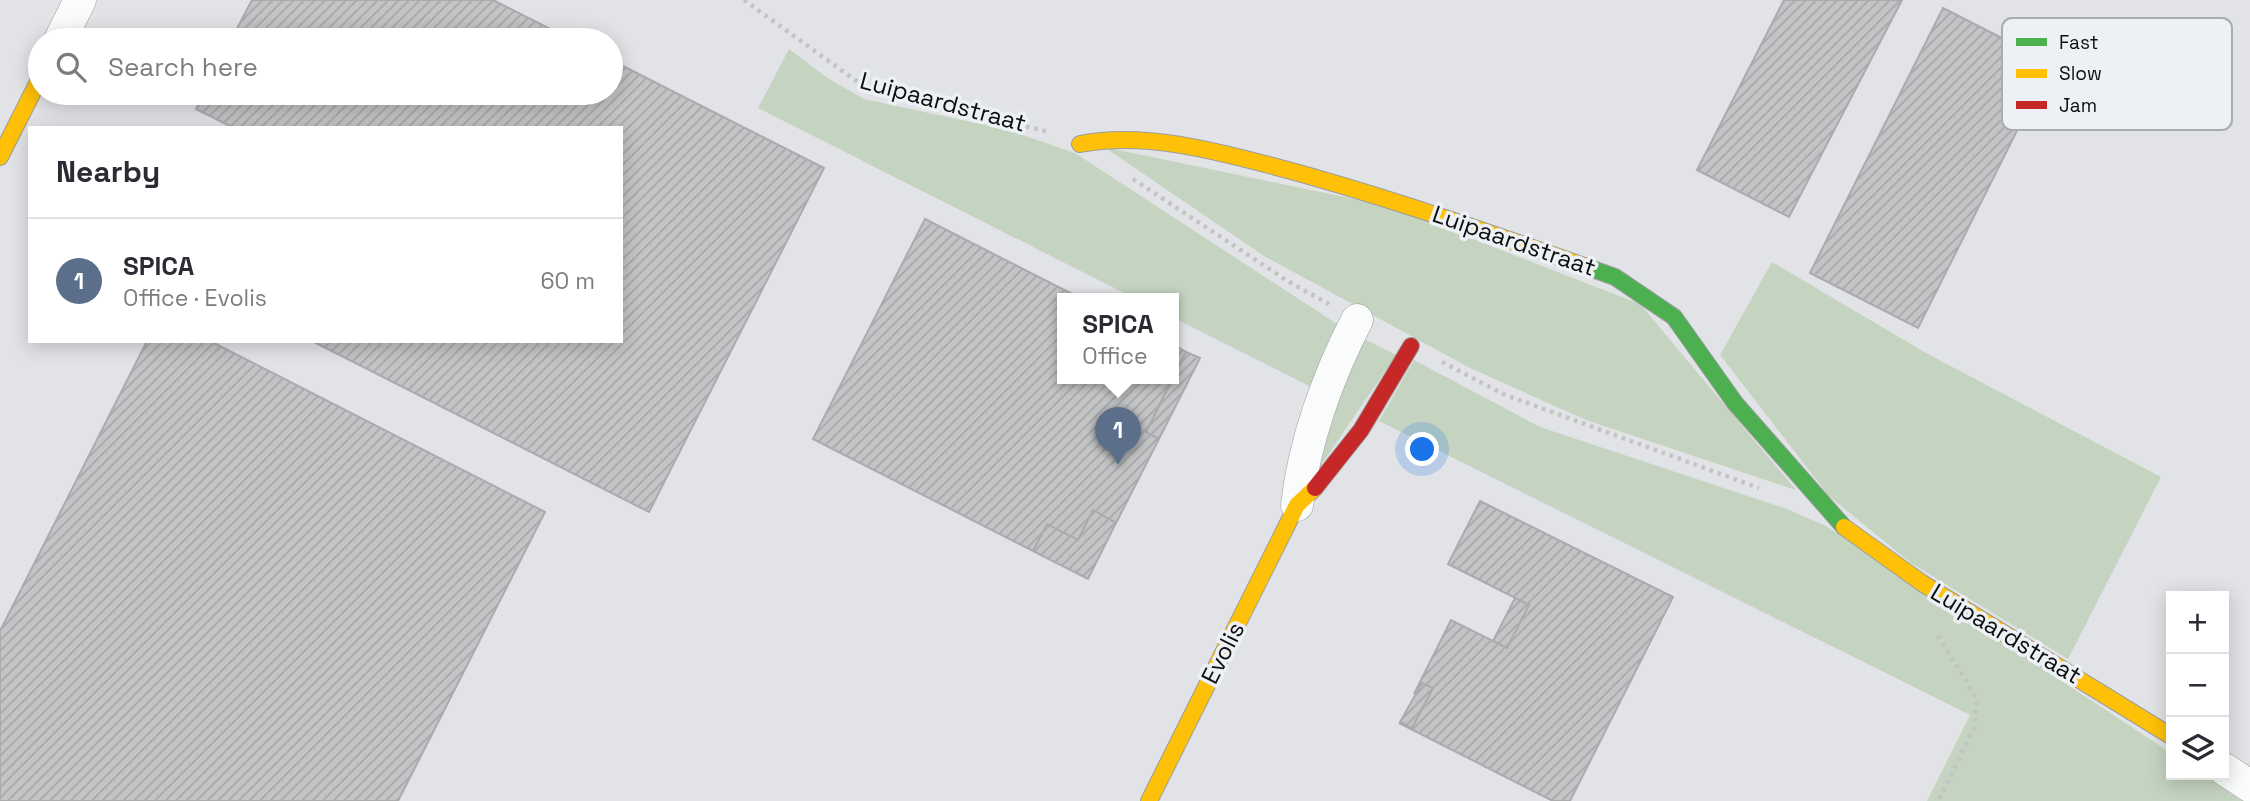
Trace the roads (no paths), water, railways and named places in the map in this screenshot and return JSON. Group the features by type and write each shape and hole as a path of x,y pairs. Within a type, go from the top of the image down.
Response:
{"street":[{"path":"66,28 80,0"},
{"path":"0,157 28,102"},
{"name":"Luipaardstraat","path":"1080,144 1100,140 1170,144 1230,155 1396,200 1615,277 1674,317 1735,403 1844,527 1943,596 2166,733"},
{"name":"Evolis","path":"1149,801 1297,505 1300,475 1326,391 1337,360 1357,320"},
{"name":"Evolis","path":"1297,505 1318,486 1367,421 1389,388 1411,346"},
{"path":"2229,772 2250,786"}],"place":[{"name":"SPICA","path":"1118,465"}]}
